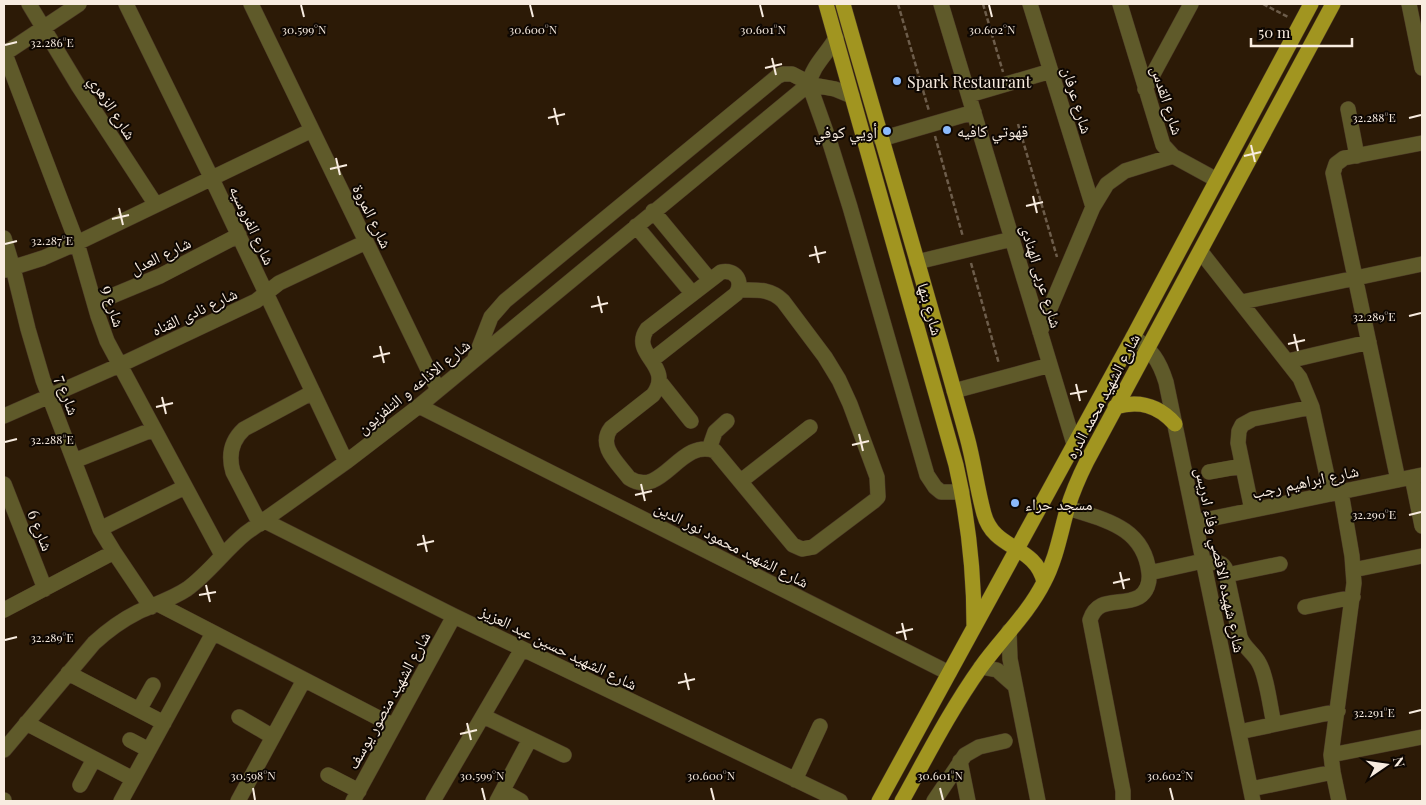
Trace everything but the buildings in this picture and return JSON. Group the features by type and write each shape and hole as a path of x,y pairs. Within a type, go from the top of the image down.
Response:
{"main road":[{"name":"شارع بنها","path":"826,4 949,439 962,492 973,574 974,628"},
{"name":"شارع بنها","path":"844,4 954,391 974,465 984,516 997,536 1027,554 1035,562 1044,582"},
{"name":"شارع الشهيد محمد الدره","path":"879,801 1133,337 1311,4"},
{"name":"شارع الشهيد محمد الدره","path":"902,801 947,720 981,667 1029,607 1044,582 1056,554 1068,508 1080,476 1115,407 1201,252 1333,4"},
{"path":"1115,407 1137,403 1148,405 1158,409 1175,424"},
{"path":"929,710 947,720"}],"street":[{"name":"شارع الزهري","path":"30,4 79,87 156,205"},
{"path":"4,54 79,4"},
{"name":"شارع الفروسيه","path":"126,4 239,235 346,462"},
{"name":"شارع المروة","path":"251,4 438,390"},
{"name":"شارع عربى الهنادى","path":"942,4 1074,444"},
{"name":"شارع عرفان","path":"1030,4 1092,207"},
{"name":"شارع القدس","path":"1120,4 1165,149 1173,156 1217,180"},
{"path":"1145,89 1191,4"},
{"path":"1409,4 1421,59"},
{"name":"شارع الاذاعه و التلفزيون","path":"4,750 68,673 104,634 126,618 155,606 187,589 200,579 233,544 419,406 809,84 812,72 836,38"},
{"name":"شارع 9","path":"4,54 77,243 107,341 222,555"},
{"path":"969,95 1051,71"},
{"path":"475,359 492,317 505,300 778,76 792,74 817,87 836,89 852,96"},
{"path":"809,84 850,208 928,474 935,487 941,492 962,492"},
{"path":"1348,109 1357,156"},
{"path":"881,139 974,112"},
{"path":"9,269 43,258 77,243 312,130"},
{"path":"1422,143 1340,160 1336,164 1333,173 1369,342 1411,477 1422,526"},
{"path":"1040,332 1092,207 1107,184 1131,168 1173,156"},
{"path":"653,211 710,280"},
{"path":"636,226 692,293"},
{"name":"شارع العدل","path":"95,303 160,276 239,235"},
{"name":"شارع 7","path":"4,238 9,269 32,346 49,397 100,529 114,552 155,606"},
{"path":"917,262 1012,239"},
{"name":"شارع نادى القناه","path":"4,416 256,302 278,283 366,242"},
{"path":"1201,252 1288,361 1305,387 1336,493 1353,570 1353,597 1331,755 1339,801"},
{"path":"1242,302 1422,264"},
{"path":"652,360 736,294 740,286 737,277 730,272 721,272 647,329 642,344 660,374 660,382 654,395 607,433 606,445 609,451 629,478 644,483 654,480 697,449 709,449 720,455 792,544 802,549 813,547 878,497 877,477 850,404 826,357 783,300 776,294 766,290 739,290"},
{"name":"شارع شهيده الاقصي وفاء ادريس","path":"1133,337 1148,347 1163,372 1252,795"},
{"path":"1288,361 1369,342"},
{"path":"954,391 1050,365"},
{"path":"660,382 691,421"},
{"path":"263,522 233,472 230,463 232,444 244,429 313,392"},
{"name":"شارع الشهيد محمود نور الدين","path":"419,406 949,673"},
{"path":"1252,510 1242,466 1238,437 1242,425 1253,419 1312,407"},
{"path":"709,449 715,432 727,421"},
{"path":"742,481 810,427"},
{"path":"74,461 154,429"},
{"path":"1209,472 1242,466"},
{"name":"شارع ابراهيم رجب","path":"1195,522 1411,477"},
{"name":"شارع 6","path":"4,484 45,589"},
{"path":"100,529 184,487"},
{"path":"1068,508 1107,521 1126,531 1141,547 1146,557 1149,574 1148,587 1143,593 1138,598 1102,605 1092,614 1090,620 1124,791 1123,801"},
{"name":"شارع الشهيد حسين عبد العزيز","path":"263,522 522,649 840,801"},
{"path":"4,610 114,552"},
{"path":"1353,570 1422,556"},
{"path":"1149,574 1204,563 1221,563 1227,575 1240,638 1261,668 1274,724"},
{"path":"1227,575 1280,564"},
{"path":"1305,607 1353,597"},
{"path":"155,606 213,633 394,726"},
{"name":"شارع الشهيد منصور يوسف","path":"356,796 454,616"},
{"path":"1009,630 1009,652 1014,685 1038,801"},
{"path":"121,801 213,633"},
{"path":"435,801 522,649"},
{"path":"981,667 997,670 1014,685"},
{"path":"68,673 164,723"},
{"path":"238,801 304,680"},
{"path":"139,710 153,685"},
{"path":"1239,732 1338,711"},
{"path":"483,716 564,755"},
{"path":"239,717 273,737"},
{"path":"26,723 133,779"},
{"path":"794,780 820,726"},
{"path":"1331,755 1422,737"},
{"path":"522,801 500,796 530,739"},
{"path":"130,740 149,750"},
{"path":"934,801 960,761 972,750 1004,741"},
{"path":"80,785 94,759"},
{"path":"960,761 968,801"},
{"path":"1252,795 1333,772"},
{"path":"328,775 356,796"}],"path":[{"path":"898,4 932,124"},
{"path":"983,4 1007,84"},
{"path":"1263,4 1300,24"},
{"path":"1018,124 1063,278"}],"place":[{"name":"Spark Restaurant","path":"897,81"},
{"name":"قهوتي كافيه","path":"947,130"},
{"name":"أويي كوفي","path":"887,131"},
{"name":"مسجد حراء","path":"1015,503"}]}
